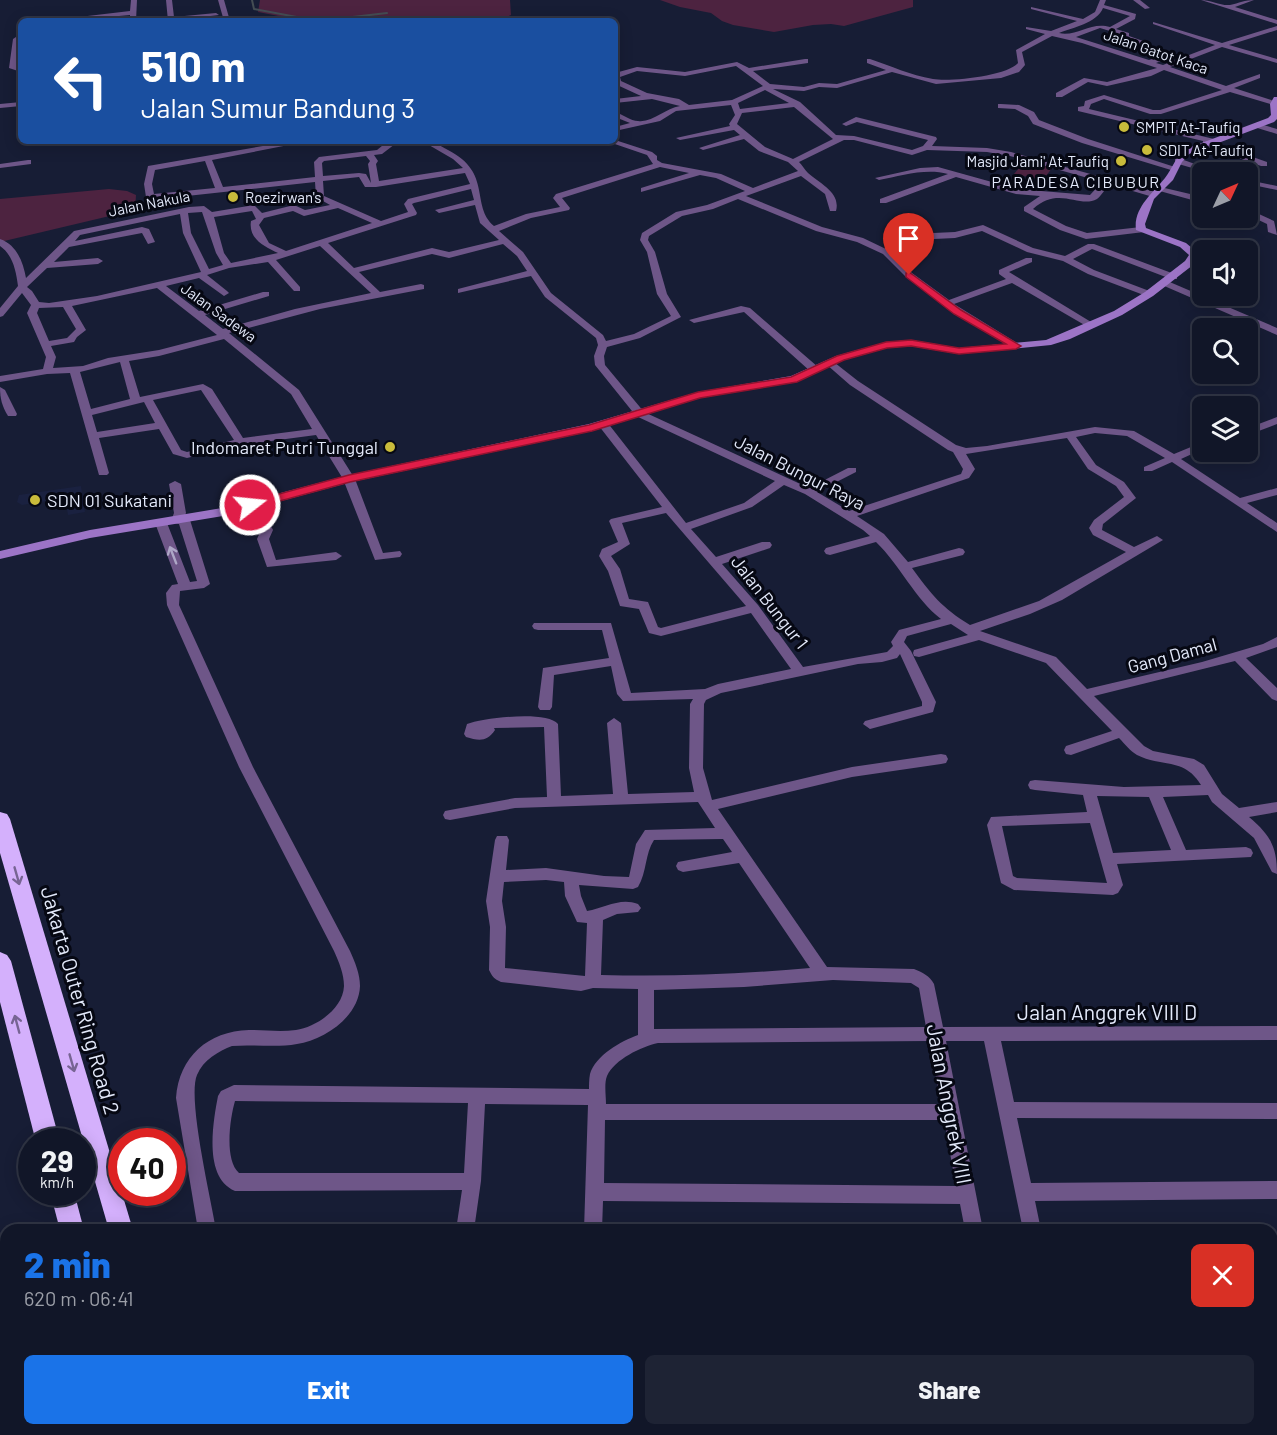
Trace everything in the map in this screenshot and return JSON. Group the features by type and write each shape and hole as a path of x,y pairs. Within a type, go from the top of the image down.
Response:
{"highway":[{"name":"Jakarta Outer Ring Road 2","path":"0,819 119,1224"},
{"path":"0,961 44,1128"},
{"path":"66,1206 70,1224"}],"street":[{"path":"100,18 134,17 134,0"},
{"path":"169,0 171,18 216,15"},
{"path":"221,0 226,18"},
{"path":"1136,0 1148,8"},
{"path":"1204,0 1277,22"},
{"path":"1229,8 1251,0"},
{"path":"870,61 929,82 954,81 1010,73 1022,63 1018,51 1040,38 1084,21 1098,13 1102,3 1134,15 1133,18 1110,29"},
{"path":"1033,8 1084,21"},
{"path":"1155,23 1277,61"},
{"path":"1070,38 1100,26 1124,33 1125,37 1141,42 1141,45 1168,56 1149,63"},
{"name":"Jalan Gatot Kaca","path":"1028,28 1070,38 1227,90 1275,102"},
{"path":"1059,95 1087,80 1107,84 1143,76 1222,45 1277,28"},
{"path":"16,39 13,68 18,69"},
{"path":"748,70 805,61"},
{"path":"618,75 637,69 685,74 737,64 748,70 767,87 797,104 834,136 854,138 912,153 926,148 1006,153 1107,182 1192,198"},
{"path":"618,128 657,119 670,110 734,102 767,87 802,89 819,85 837,86 893,70"},
{"path":"1257,76 1227,90 1161,112 1153,112 1104,97 1088,103 1087,107 1081,109 1208,142 1264,164"},
{"path":"618,81 651,97 676,101 687,107"},
{"path":"618,101 651,97"},
{"path":"734,102 740,115 732,123 735,127 763,149 800,166 802,173 824,189 833,201 833,210"},
{"path":"1142,230 1142,218 1156,191 1170,178 1176,164 1187,151 1274,118 1275,102"},
{"path":"739,111 797,104"},
{"path":"0,108 18,106"},
{"path":"1001,106 1019,108 1031,114 1034,121 1084,141 1192,167"},
{"path":"618,115 638,124"},
{"path":"846,124 856,119 926,136 933,139 926,148"},
{"path":"792,162 856,132 846,124 833,122 823,126"},
{"path":"1257,126 1277,132"},
{"path":"680,138 735,127"},
{"path":"703,148 745,136"},
{"path":"289,144 150,169 148,187 150,197 361,176 368,185 376,185 468,170"},
{"path":"381,224 336,206 318,195 320,160 369,154 381,151 388,144"},
{"path":"432,144 456,157 468,170 475,185 483,221 520,254 548,296 600,338 603,345 599,357 600,365 640,414"},
{"path":"616,144 624,148 650,152 654,156 653,161 660,165 720,177 753,191"},
{"path":"369,154 374,161 372,164 376,185"},
{"path":"208,159 220,189"},
{"path":"0,166 28,162"},
{"path":"493,230 529,216 566,207 557,197 660,165"},
{"path":"879,178 926,169 956,174 1016,191 1092,198 1107,182"},
{"path":"644,190 700,173"},
{"path":"603,345 637,336 676,317 665,300 651,252 644,240 645,235 673,217 710,207 802,173"},
{"path":"883,201 956,174"},
{"path":"1258,184 1277,188"},
{"path":"158,285 228,266 270,259 322,243 413,213 408,204 411,201 475,185"},
{"path":"1053,194 1036,201 1027,209 1063,228 1086,236 1142,230 1188,247 1192,252"},
{"path":"738,196 819,229 860,240 886,252 909,275 932,290 953,308 1016,346"},
{"path":"439,210 478,202"},
{"path":"260,216 294,208 304,213 336,206"},
{"name":"Jalan Nakula","path":"0,314 22,287 77,233 202,208 209,215 220,253 228,266"},
{"path":"209,215 251,208 256,210 260,216"},
{"path":"184,212 187,233 203,274 224,293"},
{"path":"260,216 260,220 254,223 254,227 267,245 279,249 284,254"},
{"path":"673,217 690,221"},
{"path":"1258,217 1271,223 1274,231"},
{"path":"886,252 933,236 955,236 983,228 1030,250 1066,259 1091,272 1149,294"},
{"path":"67,245 142,230 146,231 151,243"},
{"path":"354,271 432,251 450,255 504,241"},
{"path":"0,242 6,245 16,259 22,287 29,293 36,305 32,313 51,357 47,371"},
{"path":"322,243 377,294"},
{"path":"1066,259 1091,246 1095,247 1170,280 1277,332"},
{"path":"270,259 297,289"},
{"path":"1029,260 1002,272 1092,325"},
{"path":"44,266 98,261"},
{"path":"0,555 90,534 180,520 255,504 349,479 603,424 698,395 794,379 830,362 899,343 959,351 1053,341 1118,313 1192,265"},
{"path":"461,291 532,273"},
{"path":"953,301 1013,280"},
{"name":"Jalan Sadewa","path":"36,305 66,304 158,285 288,384 349,479 380,557 396,554"},
{"path":"0,379 47,371 75,371 175,349 271,317 421,287"},
{"path":"196,315 266,294"},
{"path":"46,344 71,340 73,335 81,330 66,304"},
{"path":"694,320 741,309 747,310 814,369"},
{"path":"124,359 142,400 181,454 240,442 319,431"},
{"path":"830,362 854,383 922,430 958,450 1004,447 1095,430 1120,431 1138,437 1173,458 1277,528"},
{"path":"75,371 103,473"},
{"path":"86,413 191,388 206,388 240,442"},
{"path":"0,390 12,414"},
{"name":"Jalan Bungur Raya","path":"640,414 809,492 850,515 880,537 906,566 932,603 952,620 974,633 1044,656 1055,664 1143,753 1184,761 1194,766 1222,803 1259,834 1277,868"},
{"path":"1258,426 1277,415"},
{"name":"Jalan Bungur 1","path":"603,424 684,528 754,608 801,673 718,688 705,694 628,698 624,694 617,661"},
{"path":"92,436 162,425"},
{"path":"1069,434 1091,466 1120,484 1130,498 1098,522 1096,532 1134,552"},
{"path":"850,515 965,476 969,469 958,450"},
{"path":"1148,469 1192,450"},
{"path":"809,492 852,470"},
{"path":"684,528 748,505 783,480"},
{"path":"175,484 180,520 204,584 176,588 172,593 173,605 247,767 336,940 350,972 352,985 347,1004 339,1014 314,1032 289,1038 252,1036 225,1040 207,1050 192,1065 186,1078 185,1098 206,1224"},
{"path":"1239,502 1274,494"},
{"path":"255,504 267,530 263,539 271,564 336,556"},
{"path":"669,509 615,521 624,544 606,552 605,556 609,565 614,569 624,603 644,605 653,630 661,632 754,608"},
{"path":"161,523 184,586"},
{"path":"830,551 880,537"},
{"path":"919,653 1043,604 1108,570 1124,557 1157,540"},
{"path":"716,564 767,546"},
{"path":"906,566 959,552"},
{"path":"870,724 928,709 929,702 898,639 903,633 952,620"},
{"path":"537,626 604,625 609,629 617,661 548,671 545,707"},
{"name":"Gang Damal","path":"1084,694 1237,656 1273,644"},
{"path":"801,673 841,663 888,656 901,646"},
{"path":"1237,656 1277,696"},
{"path":"502,840 494,901 498,927 498,973 505,976 560,984 581,984 593,981 646,983 744,980 822,974 706,801 696,768 696,714 698,700 705,694"},
{"path":"484,725 544,721 551,724 554,801"},
{"path":"614,723 621,799"},
{"path":"1071,750 1123,732"},
{"path":"450,815 495,805 554,801 621,799 706,801 852,772 941,759"},
{"path":"1035,785 1089,792 1154,793 1212,789"},
{"path":"1089,792 1115,885 1112,890 1014,884 1006,879 994,825 996,820 1095,817"},
{"path":"1154,793 1181,856"},
{"path":"1237,814 1277,807"},
{"path":"499,876 546,874 633,883 645,841 649,835 655,833 728,833"},
{"path":"1107,859 1246,853"},
{"path":"683,866 743,856"},
{"path":"571,878 573,896 582,918 616,908 633,908"},
{"path":"593,981 595,916"},
{"name":"Jalan Anggrek VIII","path":"822,974 914,976 922,979 926,984 973,1224"},
{"path":"594,1224 598,1075 602,1068 630,1046 646,1038 646,983"},
{"name":"Jalan Anggrek VIII D","path":"646,1038 679,1035 1275,1037"},
{"path":"991,1035 1031,1224"},
{"path":"472,1182 235,1182 227,1174 221,1135 222,1113 227,1096 234,1093 477,1095 597,1105 951,1112"},
{"path":"466,1224 472,1182 477,1095"},
{"path":"1007,1110 1277,1111"},
{"path":"1024,1192 1277,1190"},
{"path":"595,1192 968,1195"}],"shaded area":[{"path":"260,0 510,0 511,15 503,18 289,18 258,12"},
{"path":"660,0 913,0 913,7 844,26 813,25 774,32 733,25 711,13 680,7"},
{"path":"1025,161 1052,168 1043,180 1014,174"},
{"path":"109,189 127,191 136,195 135,210 0,242 0,199"},
{"name":"SDN 01 Sukatani","path":"81,486 85,512 68,515 65,498 22,505 17,502 19,495"}],"waterway":[{"path":"252,0 254,9 302,18"},
{"path":"344,18 387,13"}],"place":[{"name":"SMPIT At-Taufiq","path":"1124,127"},
{"name":"SDIT At-Taufiq","path":"1147,150"},
{"name":"Masjid Jami' At-Taufiq","path":"1121,161"},
{"name":"Roezirwan's","path":"233,197"},
{"name":"Indomaret Putri Tunggal","path":"390,447"},
{"name":"SDN 01 Sukatani","path":"35,500"}],"district":[{"name":"PARADESA CIBUBUR","path":"1076,181"}],"route":[{"path":"250,505 397,468 592,427 698,395 794,379 840,358 886,345 911,343 959,351 1016,346 958,312 932,290 909,275"}]}
